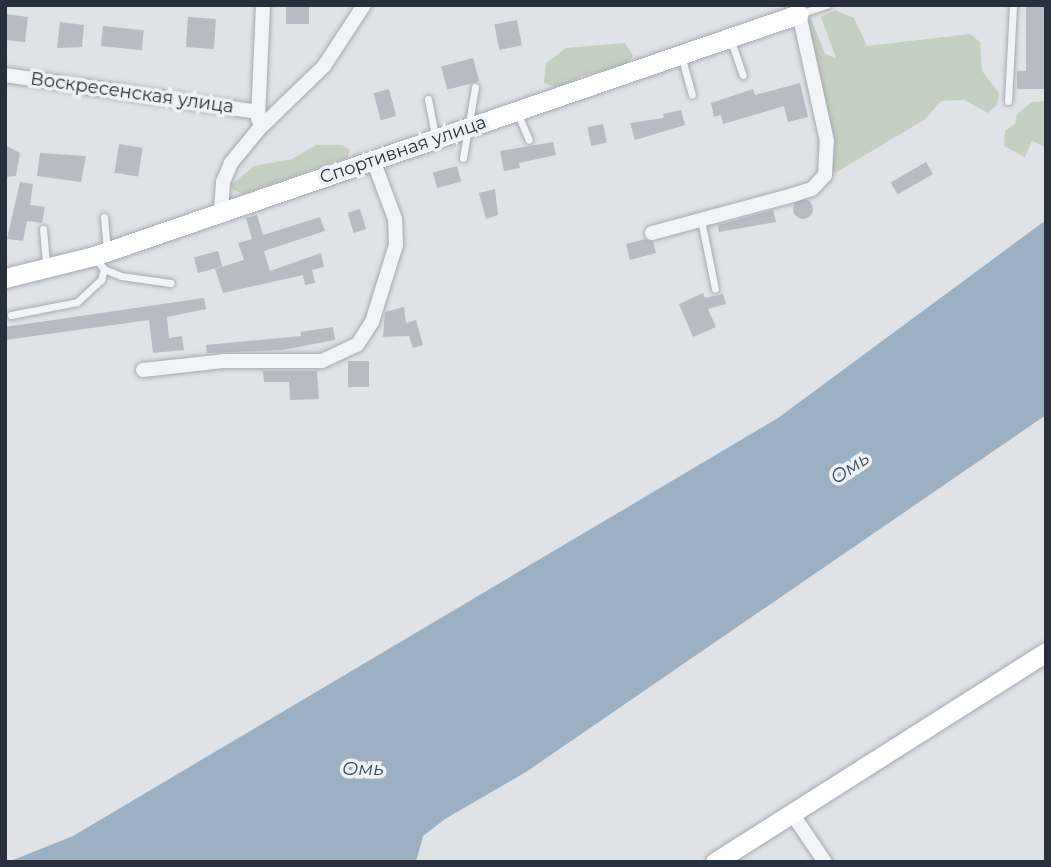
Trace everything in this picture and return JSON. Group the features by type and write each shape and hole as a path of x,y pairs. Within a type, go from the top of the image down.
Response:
{"street":[{"path":"258,130 263,5"},
{"path":"221,211 223,182 231,163 258,130 324,66 365,5"},
{"path":"652,233 802,192 825,175 827,141 787,13"},
{"name":"Спортивная улица","path":"5,278 102,259 221,211 730,38 787,13"},
{"name":"Воскресенская улица","path":"5,75 258,112"},
{"path":"143,370 224,361 322,361 357,345 377,311 396,245 395,219 373,160"},
{"path":"715,862 1046,652"},
{"path":"793,815 825,862"}],"lane":[{"path":"787,13 827,5"},
{"path":"1008,101 1013,5"},
{"path":"730,38 743,75"},
{"path":"680,54 692,95"},
{"path":"463,158 475,87"},
{"path":"428,99 436,139"},
{"path":"517,111 529,140"},
{"path":"11,315 77,302 101,280 104,217"},
{"path":"701,220 715,289"},
{"path":"43,229 47,271"},
{"path":"102,259 171,283"}],"green space":[{"path":"835,10 854,18 867,46 970,34 980,42 982,71 999,93 997,105 988,113 964,100 941,101 924,120 835,173 830,169 806,19 811,19 825,54 836,58 821,17"},
{"path":"625,43 633,56 625,66 582,76 558,88 544,83 546,63 566,48"},
{"path":"1046,101 1046,147 1032,141 1025,157 1004,146 1005,131 1015,124 1017,114 1032,102"},
{"path":"316,145 342,145 350,150 347,158 244,194 233,190 231,185 254,166 292,159"}],"water":[{"name":"Омь","path":"1046,220 1046,415 526,772 445,819 423,836 416,862 8,862 73,836 778,418"}],"building":[{"path":"286,5 309,5 309,24 286,24"},
{"path":"1026,5 1046,5 1046,89 1017,89 1017,71 1026,71"},
{"path":"5,14 28,17 25,42 5,40"},
{"path":"188,17 216,19 214,49 186,47"},
{"path":"517,20 522,46 499,50 494,24"},
{"path":"60,22 84,25 82,47 57,48"},
{"path":"103,26 144,30 142,50 101,46"},
{"path":"473,58 479,81 447,90 441,67"},
{"path":"800,83 808,117 788,122 784,106 723,124 721,115 714,117 711,103 753,89 755,95"},
{"path":"389,89 396,116 381,120 374,93"},
{"path":"681,110 685,125 635,140 630,123 664,118 663,114"},
{"path":"603,124 607,143 591,146 587,127"},
{"path":"553,142 556,155 519,163 520,168 504,171 500,151"},
{"path":"119,144 143,148 138,176 114,173"},
{"path":"5,145 20,153 16,176 5,177"},
{"path":"40,153 86,156 81,182 37,176"},
{"path":"926,162 933,174 897,195 890,182"},
{"path":"457,166 461,181 437,188 433,172"},
{"path":"20,182 33,184 30,205 45,207 42,223 27,221 23,241 7,239"},
{"path":"495,189 498,215 486,219 479,193"},
{"path":"803,199 810,202 813,209 810,216 803,219 796,216 793,209 796,202"},
{"path":"360,209 366,229 354,233 348,213"},
{"path":"773,210 776,222 719,232 718,225"},
{"path":"257,215 263,235 320,217 325,231 264,251 270,271 321,253 324,267 312,270 315,283 305,285 303,275 223,293 215,269 244,260 238,243 252,239 246,218"},
{"path":"645,239 653,242 656,253 630,260 626,244"},
{"path":"218,251 222,266 198,273 194,257"},
{"path":"703,293 705,298 723,294 726,304 708,309 716,327 693,337 679,304"},
{"path":"204,298 206,309 167,317 169,338 182,336 184,350 153,353 149,320 5,340 5,327"},
{"path":"404,307 406,323 416,320 423,345 413,348 409,336 383,337 385,312"},
{"path":"333,327 335,340 282,350 207,353 206,345 301,336 300,332"},
{"path":"348,361 369,361 369,387 348,387"},
{"path":"263,371 317,371 319,399 290,400 289,382 264,382"}]}
